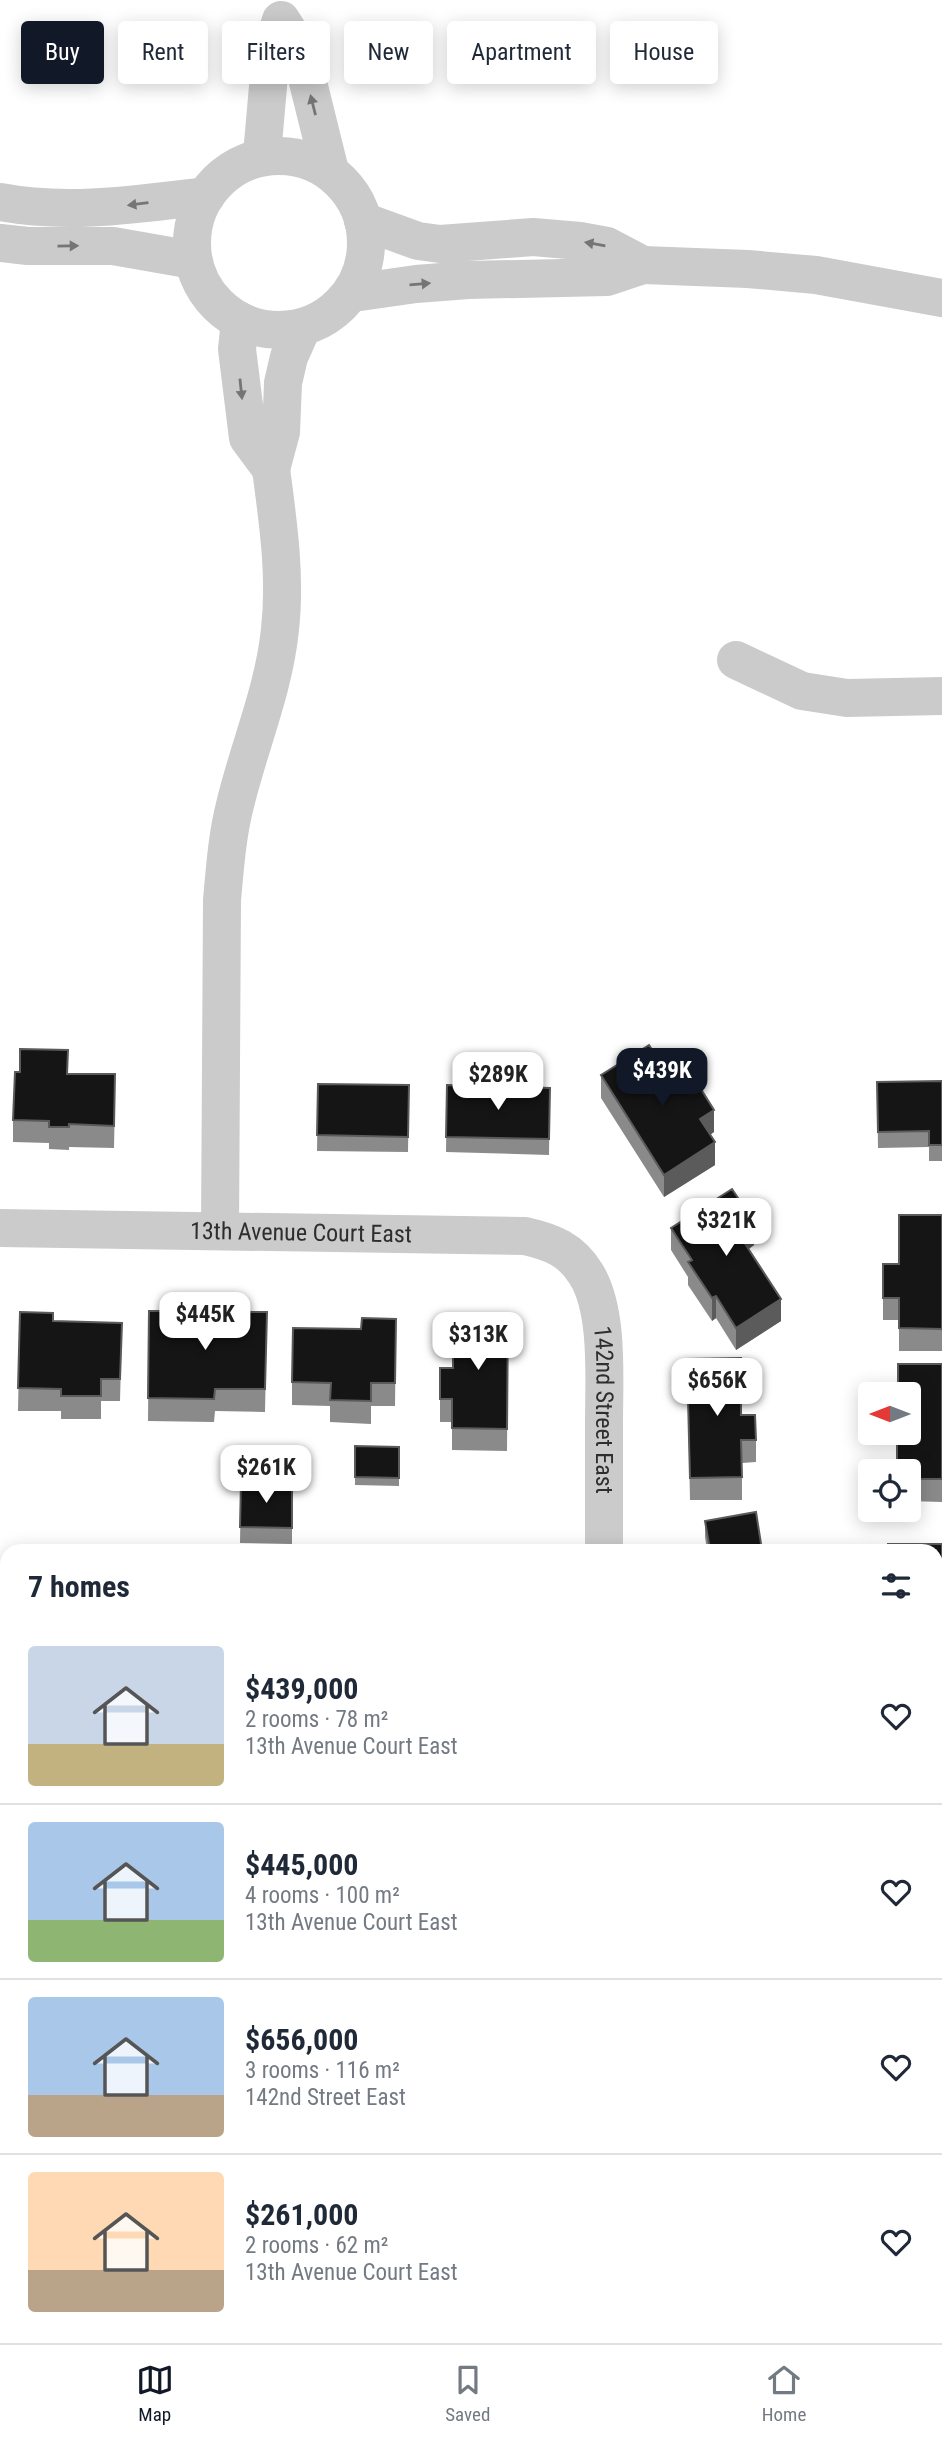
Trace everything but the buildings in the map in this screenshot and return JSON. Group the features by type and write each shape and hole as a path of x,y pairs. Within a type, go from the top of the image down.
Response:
{"street":[{"path":"262,155 271,52 281,10"},
{"path":"281,10 300,50 330,171"},
{"path":"262,155 288,155 316,163 330,171 346,187 359,206 367,235 365,265 353,293 332,311 302,328 279,332 251,327 226,314 206,294 195,268 191,240 197,213 206,195 220,180 262,155"},
{"path":"0,202 64,208 206,195"},
{"path":"363,221 418,241 440,244 533,237 580,241 607,246 643,265"},
{"path":"0,243 28,246 113,246 194,260"},
{"path":"353,293 468,280 607,277 643,265 748,268 816,275 942,298"},
{"path":"240,321 237,349 247,438 271,469"},
{"path":"220,1230 222,900 227,847 235,805 273,674 281,627 282,576 271,469 281,432 283,383 289,357 302,328"},
{"path":"736,660 802,691 847,698 942,696"},
{"name":"13th Avenue Court East","path":"0,1228 525,1236 551,1242 574,1258 587,1274"},
{"name":"142nd Street East","path":"587,1274 593,1287 604,1337 604,1544"}]}
